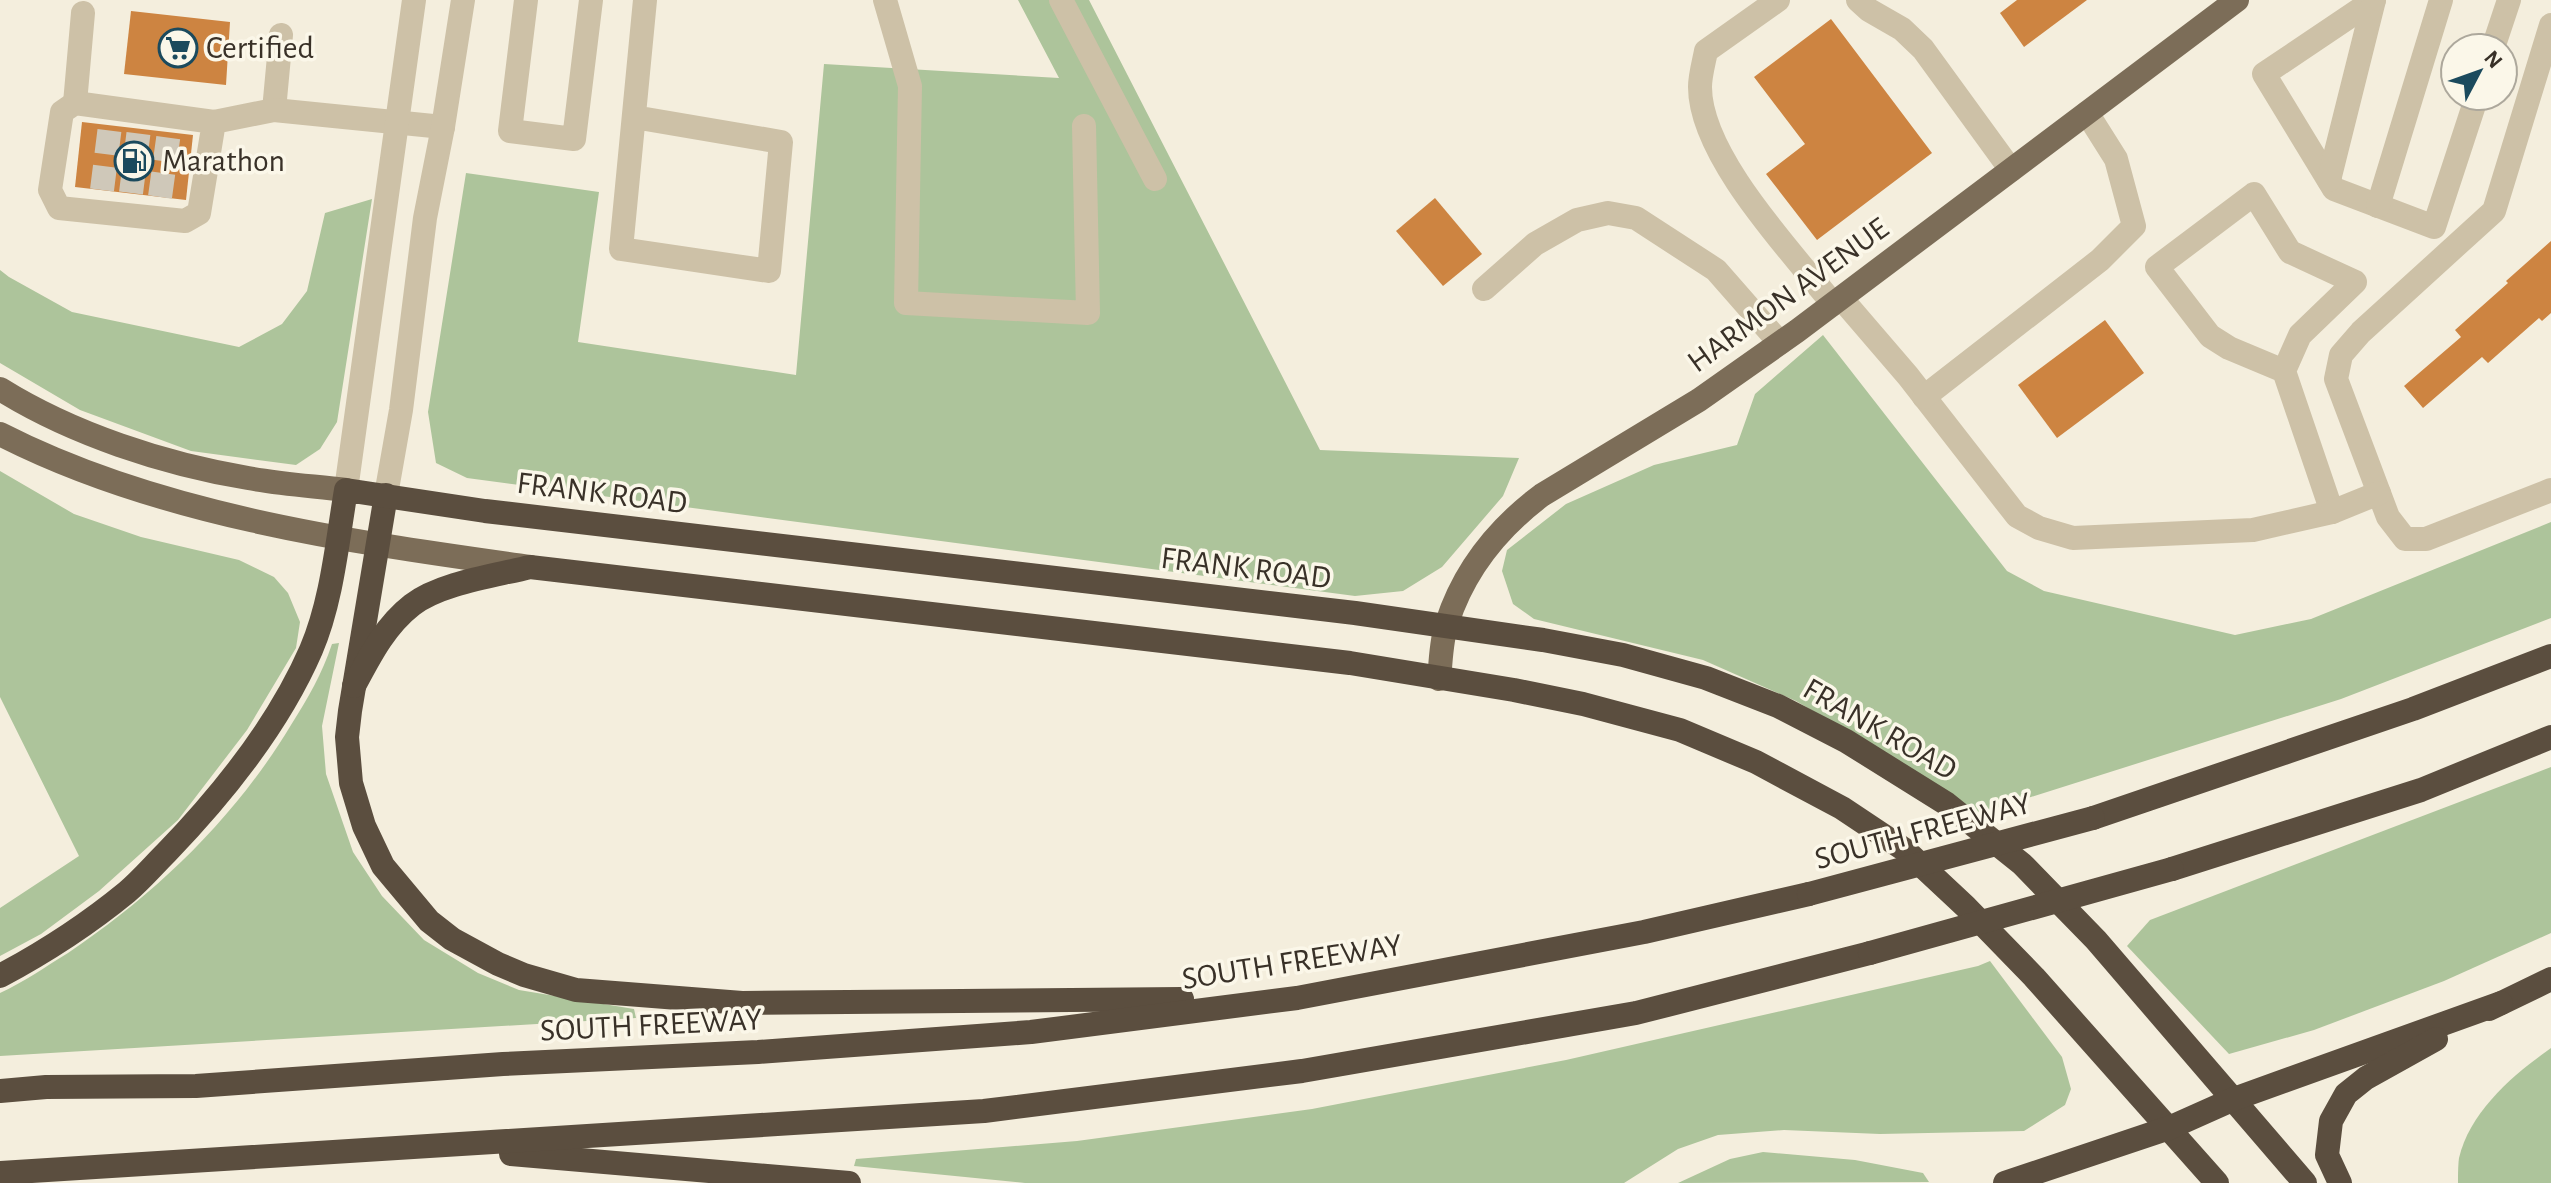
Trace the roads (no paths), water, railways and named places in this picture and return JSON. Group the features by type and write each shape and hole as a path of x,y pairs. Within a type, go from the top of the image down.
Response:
{"highway":[{"name":"FRANK ROAD","path":"346,490 485,511 1324,609 1623,655 1679,670 1778,706 1846,741 1947,804 2022,864 2096,940 2305,1183"},
{"path":"0,976 82,926 129,890 216,799 251,753 286,699 311,650 323,615 346,490"},
{"path":"386,495 347,737 351,783 364,826 383,866 429,921 452,939 524,975 576,990 742,1003 1297,998"},
{"path":"354,686 388,629 411,606 431,594 530,567 1350,663 1583,704 1680,730 1756,762 1842,808 1905,850 2034,977 2217,1183"},
{"name":"SOUTH FREEWAY","path":"0,1091 46,1087 212,1085 503,1064 894,1043 1031,1032 1297,998 1644,932 1809,894 2093,818 2413,709 2551,656"},
{"path":"0,1173 984,1111 1302,1071 1636,1013 1870,953 2172,869 2421,790 2551,737"},
{"path":"2340,1183 2327,1155 2331,1121 2346,1094 2366,1078 2501,1003 2551,979"},
{"path":"2005,1183 2169,1128 2234,1099 2501,1003"},
{"path":"433,1147 849,1183"}],"main road":[{"name":"HARMON AVENUE","path":"1439,679 1445,626 1471,569 1489,544 1525,508 1699,400 1780,343 2237,0"},
{"name":"FRANK ROAD","path":"0,389 62,423 134,450 246,478 346,490"},
{"path":"0,434 40,454 113,483 197,508 377,543 530,567"}],"lane":[{"path":"346,490 414,0"},
{"path":"386,495 401,410 425,218 463,0"},
{"path":"526,0 510,131 574,139 591,0"},
{"path":"634,117 781,142 769,271 621,249 645,0"},
{"path":"885,0 910,86 906,303 1088,313 1084,126"},
{"path":"1061,0 1155,179"},
{"path":"1778,0 1706,51 1700,88 1706,121 1734,179 1837,301 1924,397 2017,516 2073,538 2253,530 2332,512 2379,493"},
{"path":"1858,0 1902,29 1923,49 2011,170"},
{"path":"2329,180 2374,0"},
{"path":"2374,0 2264,74 2334,189 2434,227 2472,112"},
{"path":"2378,206 2441,0"},
{"path":"2498,32 2509,0"},
{"path":"75,103 83,13"},
{"path":"2551,25 2494,211 2361,332 2341,355 2336,379 2388,517 2405,539 2426,539 2551,490"},
{"path":"274,110 281,35"},
{"path":"75,103 111,117 170,124 214,122 274,110 443,127"},
{"path":"75,103 62,112 50,190 59,208 100,201 158,208 185,221 199,213 214,122"},
{"path":"1924,397 2100,260 2134,226 2116,159 2087,113"},
{"path":"2284,371 2229,348 2210,336 2157,267 2254,194 2290,252 2355,282 2300,335 2284,371 2332,512"},
{"path":"1484,289 1535,244 1577,220 1608,213 1636,218 1716,270 1780,343"}],"tunnel":[{"path":"102,190 110,126"},
{"path":"131,193 139,129"},
{"path":"160,197 169,132"}],"place":[{"name":"Certified","path":"178,48"},
{"name":"Marathon","path":"134,161"}]}
